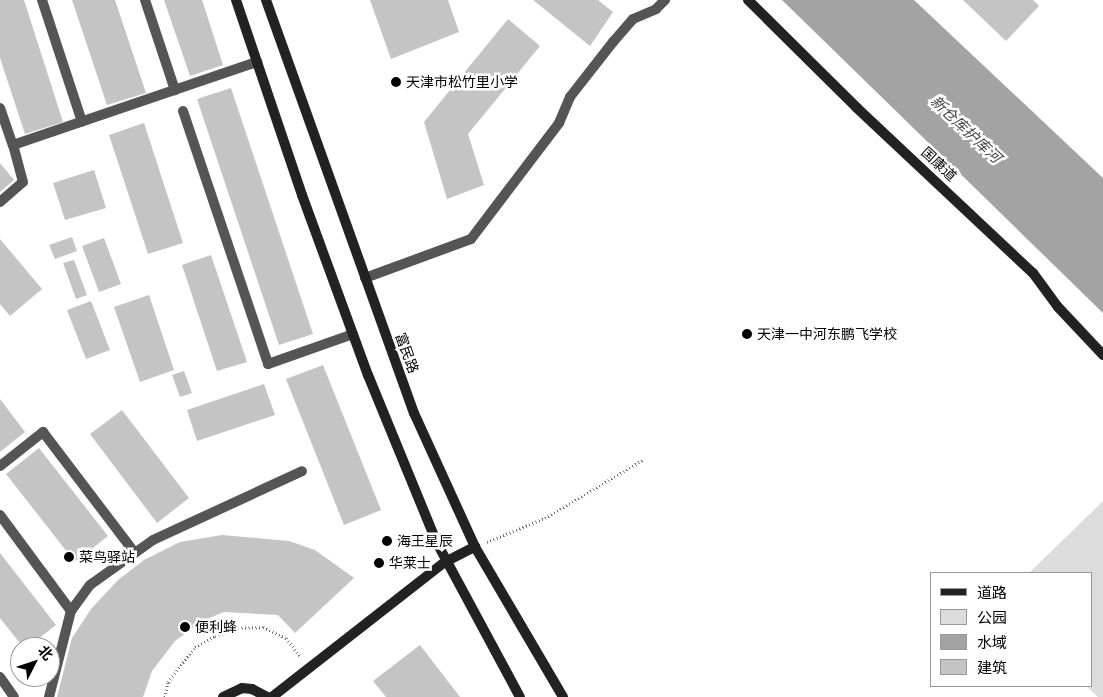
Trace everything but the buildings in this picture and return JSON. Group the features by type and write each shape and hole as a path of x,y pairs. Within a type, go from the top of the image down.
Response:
{"main road":[{"path":"236,0 353,334 445,562 520,697"},
{"name":"富民路","path":"266,0 414,413 475,547 563,697"},
{"name":"国康道","path":"748,0 857,108 1033,273 1058,307 1103,355"},
{"path":"272,697 445,562 475,547"},
{"path":"223,697 242,688 252,689 267,697"}],"street":[{"path":"42,0 82,122"},
{"path":"145,0 174,90"},
{"path":"365,278 471,239 560,123 570,97 613,42 633,19 656,9 665,0"},
{"path":"13,145 257,62"},
{"path":"0,108 23,182 0,202"},
{"path":"183,111 268,364 353,334"},
{"path":"0,466 43,432 135,553"},
{"path":"49,697 71,611 90,586 153,540 302,471"},
{"path":"0,515 71,611"},
{"path":"0,677 14,697"}],"path":[{"path":"475,547 545,518 644,460"},
{"path":"165,697 168,682 195,647 215,636 238,628 263,628 286,638 310,667"}],"green space":[{"path":"1103,501 1103,697 1098,697 1087,687 1093,687 1093,572 1030,572"}],"water":[{"name":"新仓库护库河","path":"782,0 914,0 1103,178 1103,313"}],"place":[{"name":"天津市松竹里小学","path":"396,82"},
{"name":"天津一中河东鹏飞学校","path":"747,334"},
{"name":"海王星辰","path":"387,541"},
{"name":"菜鸟驿站","path":"69,557"},
{"name":"华莱士","path":"379,563"},
{"name":"便利蜂","path":"185,627"}]}
